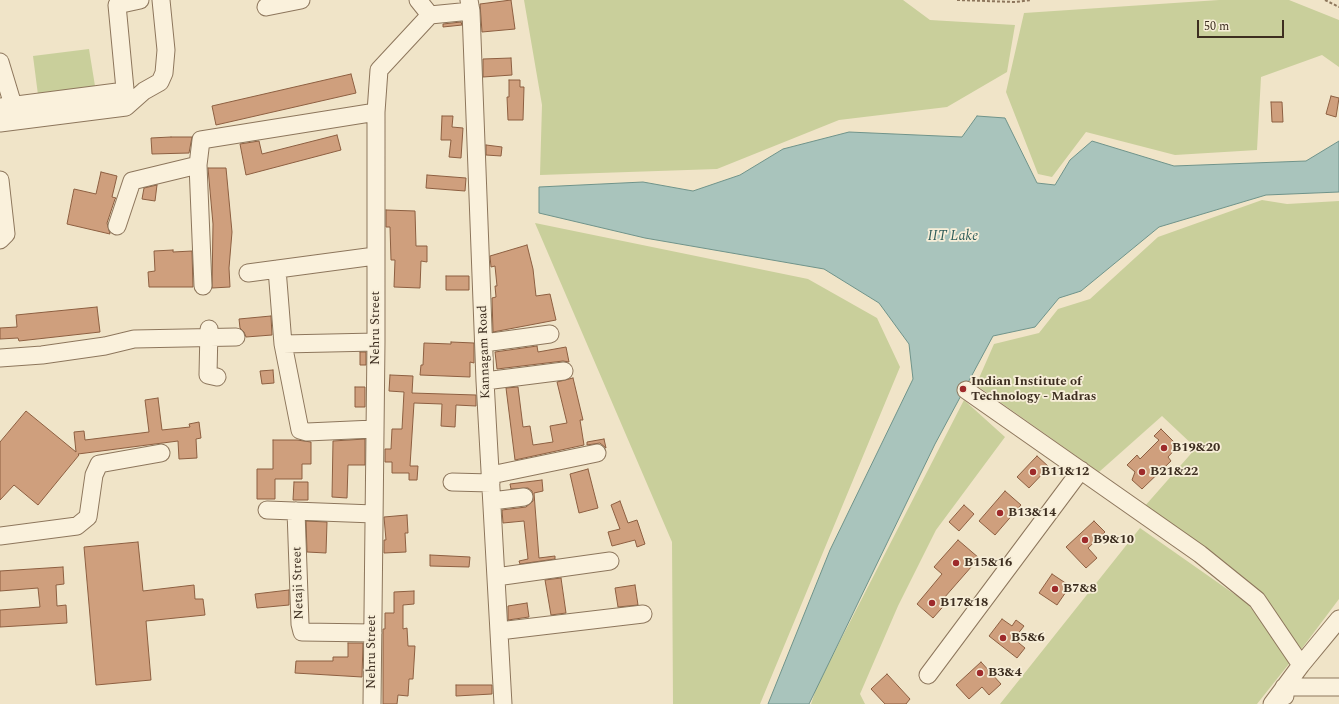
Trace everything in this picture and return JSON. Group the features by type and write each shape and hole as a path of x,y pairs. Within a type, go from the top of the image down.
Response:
{"street":[{"path":"126,99 112,2 140,0"},
{"path":"0,62 7,114 126,99 160,82 164,73 166,50 161,0"},
{"path":"266,7 302,0"},
{"path":"418,0 430,15 470,5"},
{"name":"Kannagam Road","path":"470,5 485,381 503,704"},
{"name":"Nehru Street","path":"372,704 376,342 376,112 379,70 430,15"},
{"path":"203,286 198,166 201,140 376,112"},
{"path":"117,226 132,181 198,166"},
{"path":"0,180 6,234 0,240"},
{"path":"248,273 375,256"},
{"path":"277,269 283,344 300,430 307,432 374,429"},
{"path":"209,333 208,375 217,377"},
{"path":"0,358 89,348 134,339 170,344 209,333 236,337"},
{"path":"484,343 550,334"},
{"path":"283,344 376,342"},
{"path":"485,381 564,371"},
{"path":"966,390 1200,554 1257,600 1301,665"},
{"path":"0,536 77,526 88,517 94,475 99,464 162,453"},
{"path":"452,482 491,479 598,454"},
{"path":"928,675 1081,470"},
{"path":"492,501 524,497"},
{"path":"267,510 374,514"},
{"name":"Netaji Street","path":"296,511 300,624 302,632 373,633"},
{"path":"496,577 610,561"},
{"path":"499,631 643,614"},
{"path":"1272,704 1301,665 1339,619"},
{"path":"1284,687 1339,687"},
{"path":"1284,687 1286,704"}],"path":[{"path":"957,0 1015,2 1031,0"},
{"path":"1325,0 1339,7"}],"green space":[{"path":"524,0 903,0 930,20 1015,25 1007,72 947,107 839,120 717,169 540,175 542,105"},
{"path":"1219,0 1289,0 1339,20 1339,67 1322,55 1261,77 1257,150 1175,155 1086,132 1052,177 1038,174 1006,92 1024,13"},
{"path":"89,49 95,86 38,95 33,56"},
{"path":"1262,200 1287,204 1339,201 1339,599 1300,651 1264,594 1144,507 1196,448 1162,416 1099,472 976,385 994,344 1039,333 1058,309 1090,299 1158,237"},
{"path":"535,223 808,279 877,318 900,367 760,704 673,704 672,542"},
{"path":"964,400 1005,437 936,530 898,606 860,694 865,704 811,704 817,686"},
{"path":"1140,528 1247,603 1292,660 1257,704 1000,704"}],"water":[{"name":"IIT Lake","path":"977,116 1005,118 1037,183 1055,185 1070,160 1092,141 1174,166 1306,161 1339,141 1339,192 1266,195 1159,227 1081,291 1059,298 1035,327 993,336 935,444 809,704 768,704 830,550 913,379 909,344 879,303 824,269 645,238 539,213 539,187 643,182 693,191 740,175 783,149 849,132 962,137"}],"building":[{"path":"511,0 515,29 482,32 480,4"},
{"path":"461,22 462,25 443,27 443,24"},
{"path":"511,58 512,75 483,77 483,59"},
{"path":"351,74 356,93 216,125 212,106"},
{"path":"509,80 520,80 520,87 524,87 523,120 508,120 507,97 509,97"},
{"path":"1331,96 1339,98 1336,117 1326,114"},
{"path":"1271,102 1282,102 1283,122 1272,122"},
{"path":"442,116 453,116 452,127 463,128 461,158 449,157 451,140 441,140"},
{"path":"337,135 341,150 246,175 240,144 259,141 262,154"},
{"path":"192,137 189,153 152,154 151,138"},
{"path":"486,145 502,147 501,156 486,155"},
{"path":"208,168 226,168 232,232 229,268 230,287 212,288 213,224"},
{"path":"101,172 117,176 112,197 116,198 107,223 110,234 67,224 74,189 96,194"},
{"path":"427,175 466,178 465,191 426,188"},
{"path":"157,185 155,201 142,199 144,188"},
{"path":"386,210 415,211 416,246 427,246 427,262 421,261 420,288 394,287 395,260 391,260 390,227 386,227"},
{"path":"527,245 533,269 536,296 550,294 556,320 493,332 492,298 496,297 495,286 497,286 495,266 491,267 490,256"},
{"path":"173,250 173,252 192,251 193,287 149,287 148,272 155,271 154,251"},
{"path":"446,276 469,276 469,290 446,290"},
{"path":"97,307 100,332 19,341 18,338 0,339 0,328 17,327 16,315"},
{"path":"271,316 272,335 246,337 240,328 239,319"},
{"path":"451,342 474,343 474,363 470,362 470,377 420,375 421,365 423,365 424,343 451,344"},
{"path":"537,346 538,352 566,347 569,362 563,361 497,369 495,352"},
{"path":"360,352 366,352 366,365 360,365"},
{"path":"273,370 274,383 262,384 260,371"},
{"path":"390,375 413,376 412,393 476,395 476,406 456,405 455,427 441,426 442,404 414,403 410,466 418,466 417,480 409,480 409,473 392,473 392,462 385,462 385,449 391,449 392,429 402,429 404,392 389,391"},
{"path":"573,378 583,420 580,420 584,445 515,460 506,388 518,387 523,427 530,426 533,445 553,442 550,426 567,423 557,382"},
{"path":"355,387 365,387 365,407 355,407"},
{"path":"158,398 162,430 190,427 189,424 199,422 201,438 196,439 197,458 179,459 178,441 78,454 79,455 38,505 14,485 0,500 0,442 26,411 76,452 74,432 84,431 85,440 149,432 145,400"},
{"path":"1161,429 1178,446 1168,457 1171,461 1142,489 1132,480 1135,472 1127,465 1137,455 1140,459 1159,440 1154,436"},
{"path":"365,439 365,465 348,465 347,498 332,497 333,441"},
{"path":"604,439 606,448 600,443 587,445 587,442"},
{"path":"273,440 297,440 311,442 311,464 302,464 302,479 275,479 275,499 257,499 257,469 273,469"},
{"name":"B11&12","path":"1037,456 1049,467 1029,488 1017,477"},
{"path":"588,469 598,508 579,513 570,474"},
{"path":"542,480 543,491 534,493 539,558 555,556 555,559 520,564 519,561 528,559 524,521 503,523 502,510 526,507 533,501 532,491 528,488 511,489 510,484"},
{"path":"294,482 308,482 308,500 293,500"},
{"name":"B13&14","path":"1005,491 1021,505 995,535 979,521"},
{"path":"620,501 628,523 637,520 645,544 637,547 635,540 612,546 608,532 620,529 611,505"},
{"path":"964,505 974,514 959,531 949,522"},
{"path":"407,515 408,533 405,533 406,552 384,553 384,540 386,540 384,517"},
{"path":"306,521 327,522 326,553 307,552"},
{"name":"B9&10","path":"1094,521 1105,532 1088,548 1097,558 1086,568 1066,547"},
{"path":"958,540 979,558 944,598 948,601 933,618 917,604 942,574 934,567"},
{"path":"138,542 143,591 194,585 195,599 203,599 205,615 146,621 151,680 96,685 84,547"},
{"path":"430,555 470,557 469,567 430,566"},
{"path":"63,567 64,584 56,585 57,606 66,605 67,623 0,627 0,610 40,607 38,588 0,591 0,571"},
{"name":"B7&8","path":"1052,574 1070,586 1057,605 1039,593"},
{"path":"561,578 566,613 551,615 545,580"},
{"path":"635,585 638,605 618,607 615,588"},
{"path":"289,590 289,605 257,608 255,594"},
{"path":"414,591 414,604 403,605 403,629 407,628 408,646 415,646 413,679 409,679 408,696 398,695 397,704 383,704 383,629 385,629 385,613 394,613 394,592"},
{"path":"527,603 529,617 508,620 508,606"},
{"name":"B5&6","path":"1002,619 1012,626 1016,620 1024,626 1014,639 1025,648 1017,658 989,636"},
{"path":"348,643 363,643 362,677 295,673 296,661 333,661 333,657 348,657"},
{"name":"B3&4","path":"981,662 1001,684 989,695 982,687 969,699 956,685"},
{"path":"887,674 910,699 906,704 885,704 871,689"},
{"path":"456,685 492,685 492,694 456,696"}],"place":[{"name":"Indian Institute of Technology - Madras","path":"963,389"},
{"name":"B19&20","path":"1164,448"},
{"name":"B11&12","path":"1033,472"},
{"name":"B21&22","path":"1142,472"},
{"name":"B13&14","path":"1000,513"},
{"name":"B9&10","path":"1085,540"},
{"name":"B15&16","path":"956,563"},
{"name":"B7&8","path":"1055,589"},
{"name":"B17&18","path":"932,603"},
{"name":"B5&6","path":"1003,638"},
{"name":"B3&4","path":"980,673"}]}
